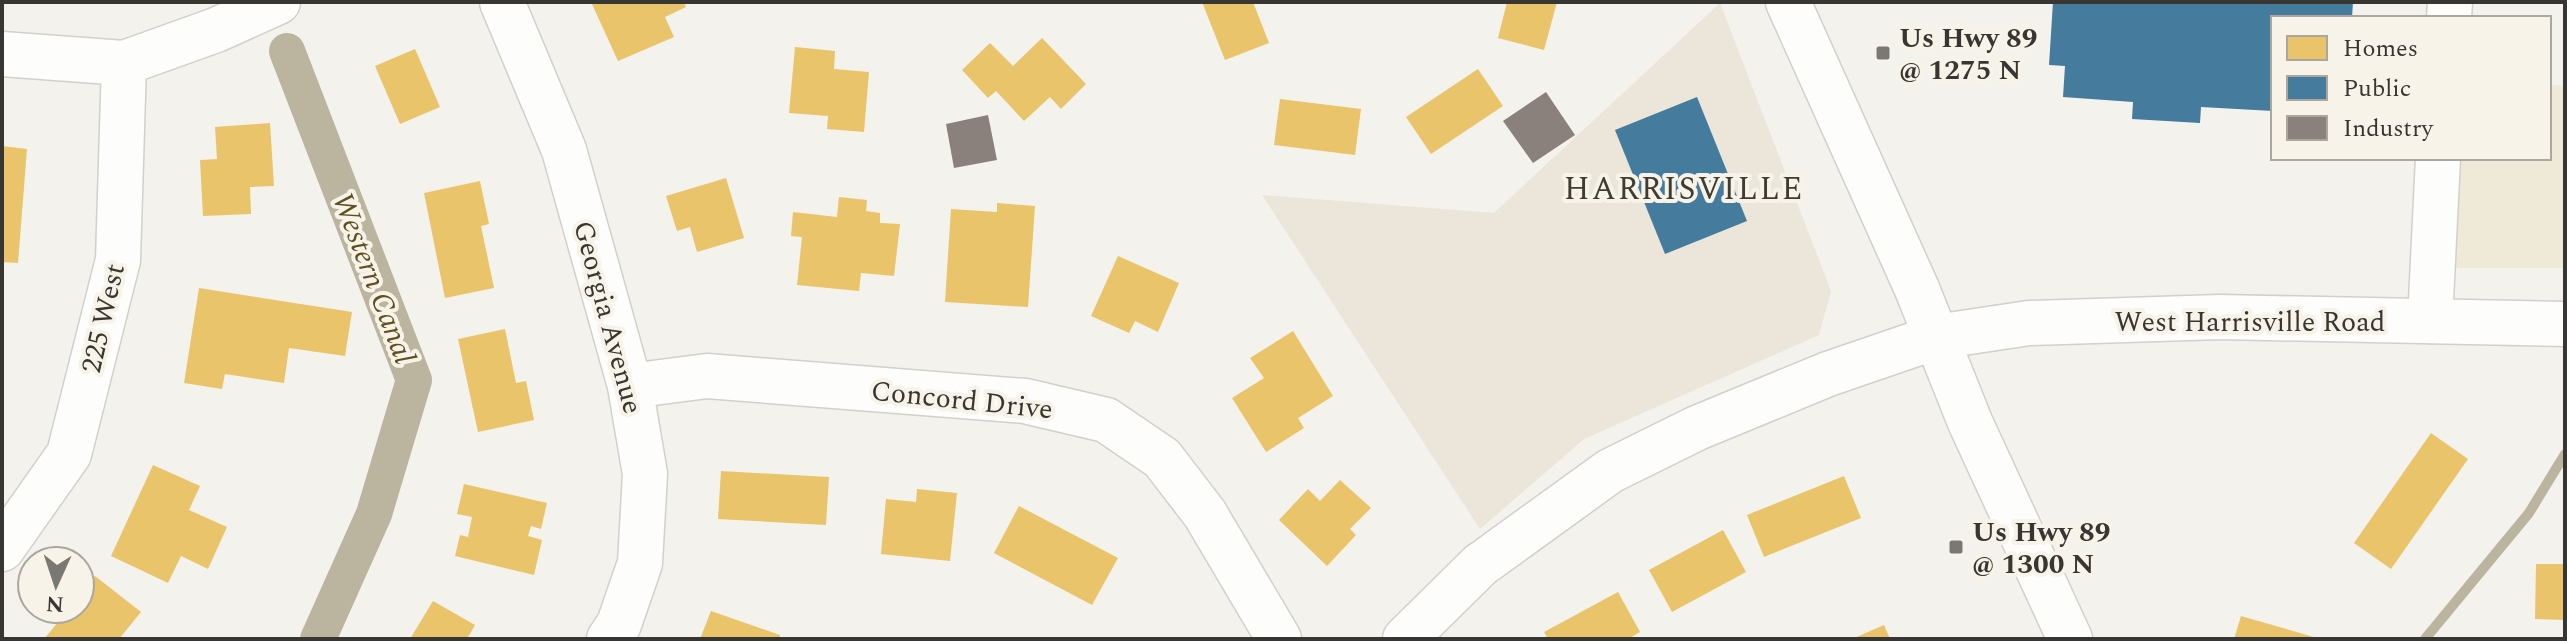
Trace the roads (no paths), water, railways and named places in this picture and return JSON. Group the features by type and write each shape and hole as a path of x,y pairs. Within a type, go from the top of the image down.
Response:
{"street":[{"path":"2,54 124,63 216,30 278,2"},
{"name":"Georgia Avenue","path":"502,2 564,150 630,386 645,474 640,563 619,624 609,639"},
{"path":"1788,2 1917,289 1970,422 2070,639"},
{"name":"225 West","path":"2,549 69,454 92,364 118,260 124,63"},
{"path":"2430,321 2438,160"},
{"name":"West Harrisville Road","path":"1405,639 1480,565 1610,471 1697,428 1813,380 1936,337 2029,323 2220,317 2565,324"},
{"name":"Concord Drive","path":"630,386 707,376 1025,401 1106,420 1162,458 1205,514 1279,639"}],"waterway":[{"name":"Western Canal","path":"287,51 414,380 374,514 318,639"},
{"path":"2425,639 2529,513 2565,454"}],"place":[{"name":"Us Hwy 89 @ 1275 N","path":"1883,53"},
{"name":"Us Hwy 89 @ 1300 N","path":"1956,547"}],"district":[{"name":"HARRISVILLE","path":"1684,188"}]}
